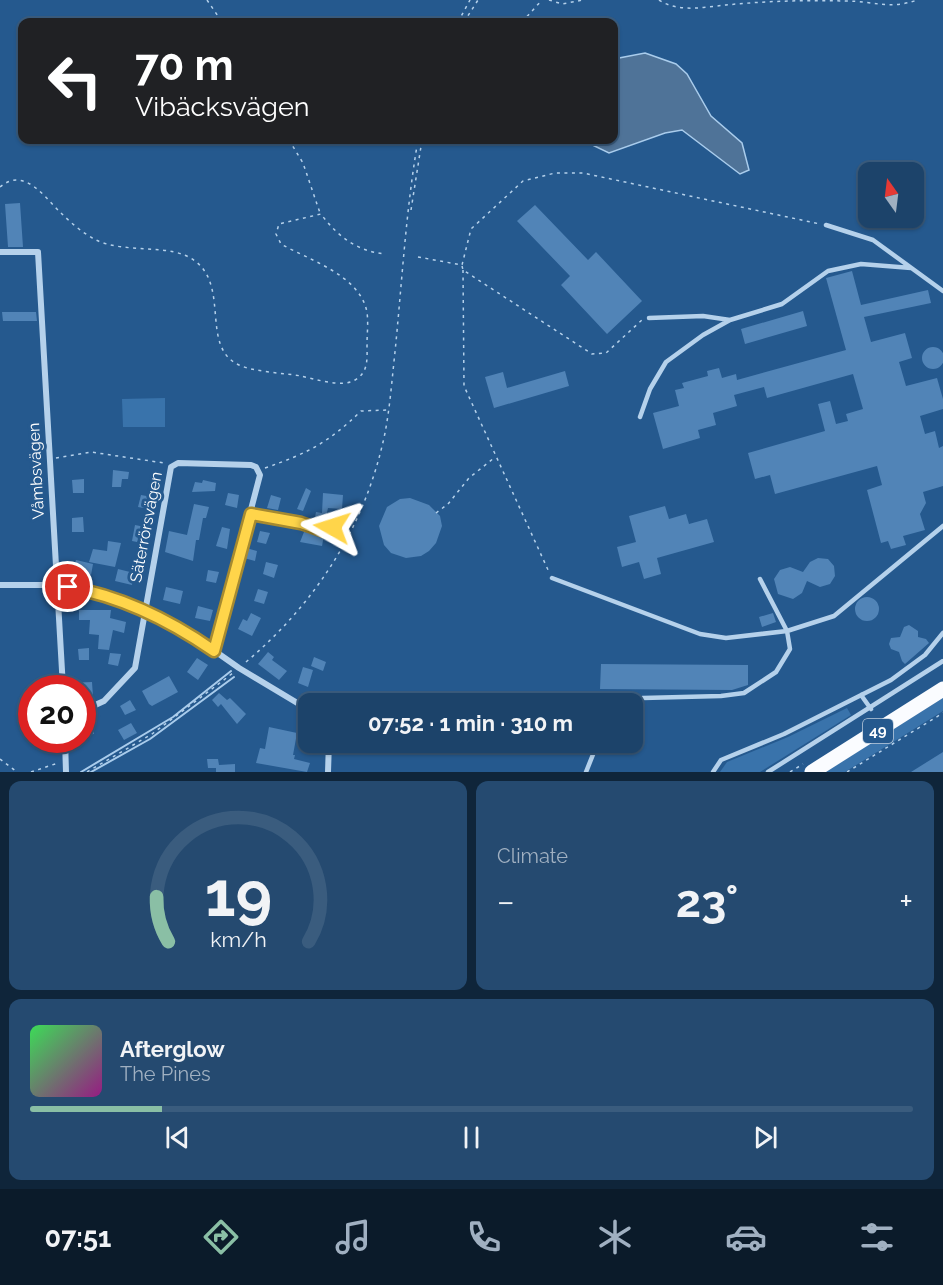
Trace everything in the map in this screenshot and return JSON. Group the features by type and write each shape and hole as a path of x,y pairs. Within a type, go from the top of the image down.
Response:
{"main road":[{"name":"49","path":"812,772 943,689"}],"street":[{"name":"Våmbsvägen","path":"0,252 38,252 62,675"},
{"name":"Säterrörsvägen","path":"96,705 105,701 132,674 173,464 251,465 259,471"},
{"path":"214,651 260,481 259,471"},
{"path":"0,585 56,585 81,590 144,611 192,635 239,668 298,703"},
{"path":"65,753 66,770"},
{"path":"328,753 328,772"}],"lane":[{"path":"826,225 873,240 943,291"},
{"path":"640,417 650,388 666,362 703,335 730,320 782,304 828,271 861,264 911,268"},
{"path":"649,318 703,316 730,320"},
{"path":"251,514 301,523 324,531 332,527 336,514"},
{"path":"552,578 700,634 726,638 787,631 834,616 943,526"},
{"path":"643,698 721,696 744,693 776,672 790,649 787,631 760,579"},
{"path":"713,772 721,760 784,734 891,680 925,655 942,636"},
{"path":"768,772 871,709 943,661"},
{"path":"861,694 871,709"},
{"path":"586,772 594,753"}],"path":[{"path":"207,0 219,18"},
{"path":"460,18 470,0"},
{"path":"467,18 478,0"},
{"path":"526,18 542,0"},
{"path":"549,0 562,4 583,0"},
{"path":"659,0 687,9 748,2 809,0 900,6 917,0"},
{"path":"291,144 303,163 321,214 334,233 370,253 386,254"},
{"path":"87,772 153,734 275,638 333,567 354,526 372,482 385,433 409,213 419,144"},
{"path":"552,578 495,458 464,386 462,265 471,229 523,181 555,173 583,173 826,225"},
{"path":"0,187 6,182 21,180 34,185 63,216 95,239 122,249 176,253 194,260 209,275 215,296 220,345 225,354 239,365 332,382 353,382 363,373 367,363 367,310 360,292 344,279 281,244 276,234 279,224 321,214"},
{"path":"418,257 462,265"},
{"path":"463,270 592,354 606,353 642,320 649,318"},
{"path":"259,471 300,456 335,436 361,411 388,410"},
{"path":"49,459 91,452 173,464"},
{"path":"436,513 448,504 469,478 495,458"},
{"path":"847,772 943,713"},
{"path":"0,759 17,772"},
{"path":"31,772 65,760"}],"shaded area":[{"path":"645,53 676,64 687,74 711,116 742,143 749,170 740,174 682,130 665,133 609,153 590,144 618,144 619,58"},
{"path":"165,398 165,427 123,427 122,399"},
{"path":"943,698 943,711 845,772 825,772"},
{"path":"847,708 851,715 760,772 720,772 727,762 788,737"}],"building":[{"path":"20,203 23,247 8,247 5,204"},
{"path":"535,205 588,260 596,252 642,301 607,334 561,285 570,276 517,221"},
{"path":"852,271 861,305 928,290 931,303 864,317 871,342 905,333 912,358 899,362 906,386 937,378 943,399 943,409 920,416 925,434 935,431 939,448 943,446 943,486 923,492 926,503 920,514 925,530 903,536 906,545 891,549 888,541 881,543 867,490 882,485 877,466 775,494 770,475 755,479 748,453 825,431 818,404 830,401 836,424 848,421 846,414 863,409 853,374 767,398 764,387 734,395 737,406 713,413 716,425 698,430 700,438 663,449 653,413 679,406 675,390 684,388 682,383 708,376 707,371 719,368 722,378 736,374 737,380 846,350 826,278"},
{"path":"803,311 807,326 745,344 741,329"},
{"path":"2,312 36,312 37,321 3,321"},
{"path":"933,347 941,350 944,358 941,366 933,369 925,366 922,358 925,350"},
{"path":"565,371 569,386 494,408 485,377 503,372 507,388"},
{"path":"113,470 129,472 128,479 122,479 121,487 112,487"},
{"path":"84,479 84,493 73,493 72,480"},
{"path":"203,480 216,483 215,491 192,492 195,482 202,483"},
{"path":"306,488 311,491 303,511 297,509"},
{"path":"228,493 239,495 237,508 225,505"},
{"path":"323,493 343,495 342,509 328,508 324,526 314,523 316,512 322,513"},
{"path":"141,495 152,497 149,509 138,507"},
{"path":"271,495 281,498 278,510 267,508"},
{"path":"410,498 429,505 440,516 442,526 436,543 429,551 421,556 406,558 391,553 384,545 379,526 387,507 400,499"},
{"path":"194,504 209,507 206,518 203,518 199,540 196,540 193,561 165,552 169,531 187,535"},
{"path":"665,506 669,519 686,514 689,524 707,519 714,542 657,558 661,574 644,579 639,562 622,567 617,547 636,542 629,516"},
{"path":"342,515 351,519 340,540 331,535"},
{"path":"83,517 84,532 72,532 72,518"},
{"path":"135,525 145,527 142,543 132,541"},
{"path":"222,527 230,529 227,549 216,546"},
{"path":"260,531 270,533 266,544 257,542"},
{"path":"304,532 324,535 322,546 300,542"},
{"path":"108,541 121,543 115,567 89,562 93,549 107,551"},
{"path":"246,548 257,551 255,561 244,558"},
{"path":"818,558 828,559 834,566 835,576 830,584 820,587 807,581 802,593 793,599 778,594 774,579 780,570 790,567 803,572 810,562"},
{"path":"76,560 93,564 91,575 73,570"},
{"path":"266,562 278,565 274,578 263,574"},
{"path":"118,569 134,573 132,585 115,581"},
{"path":"208,570 219,572 216,583 206,581"},
{"path":"166,587 183,591 180,604 163,600"},
{"path":"258,589 268,592 264,604 254,601"},
{"path":"867,597 876,600 879,609 876,618 867,621 858,618 855,609 858,600"},
{"path":"198,606 213,610 210,621 195,618"},
{"path":"79,610 111,610 110,618 126,622 124,633 113,630 109,650 98,649 99,635 89,634 90,620 79,620"},
{"path":"251,613 261,618 252,636 238,629 243,619 247,621"},
{"path":"773,613 776,622 762,627 759,617"},
{"path":"909,625 918,631 918,637 926,639 929,643 905,664 899,652 891,649 889,644 891,638 900,637 904,627"},
{"path":"89,648 89,660 79,660 78,649"},
{"path":"268,652 274,657 272,660 287,671 279,680 258,664"},
{"path":"110,653 121,654 118,666 108,664"},
{"path":"314,657 326,662 323,671 311,666"},
{"path":"197,658 208,665 198,680 187,672"},
{"path":"601,664 748,665 748,685 732,690 600,689"},
{"path":"303,667 313,670 308,687 298,683"},
{"path":"169,676 178,692 152,706 142,691"},
{"path":"219,693 227,700 230,698 246,714 237,724 221,704 218,707 212,700"},
{"path":"130,700 136,710 125,715 120,706"},
{"path":"131,723 137,733 124,740 118,730"},
{"path":"269,727 297,733 294,759 310,763 307,772 256,763 260,748 265,749"},
{"path":"943,752 943,772 911,772"},
{"path":"207,759 218,759 219,765 235,764 235,772 216,772 216,768 208,768"}],"waterway":[{"path":"81,772 173,717 231,671"},
{"path":"91,772 150,739 234,677"}],"route":[{"path":"68,587 113,599 144,611 192,635 214,651 251,514 301,523 324,531 332,527"}]}
